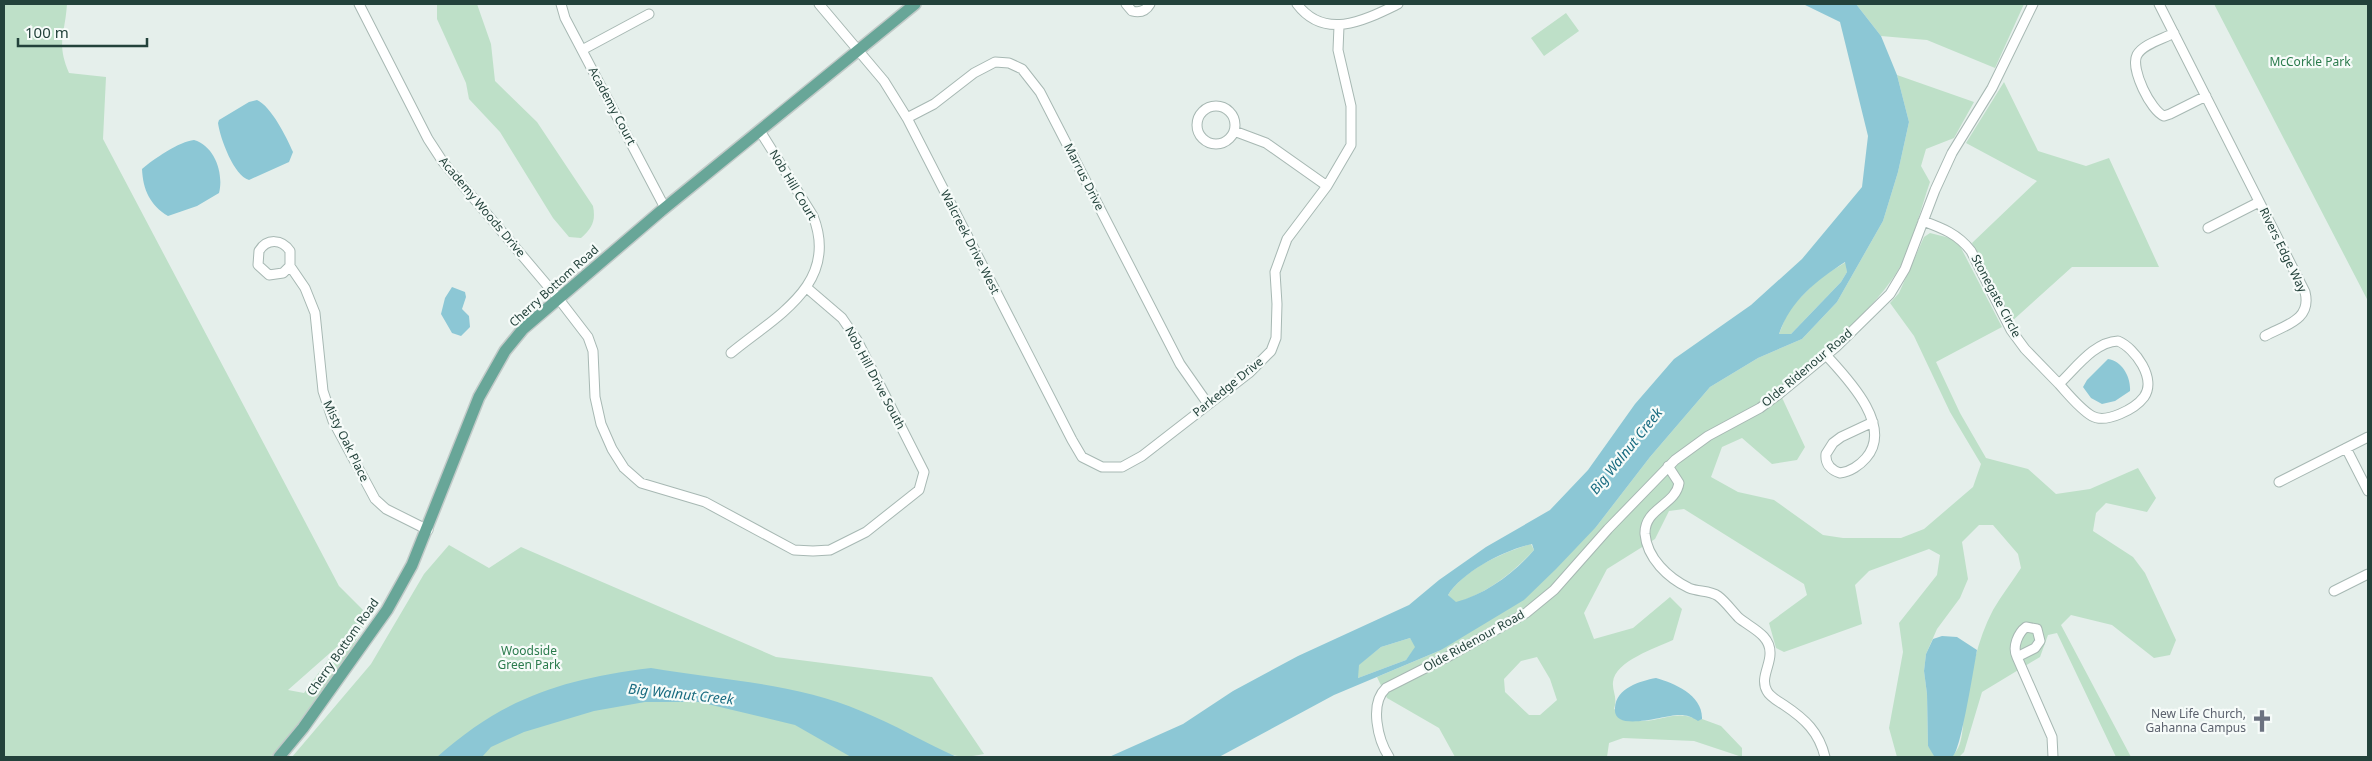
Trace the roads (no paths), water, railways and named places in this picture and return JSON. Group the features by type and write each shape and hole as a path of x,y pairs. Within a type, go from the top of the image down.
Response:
{"main road":[{"name":"Cherry Bottom Road","path":"279,757 303,728 387,610 412,565 428,530 479,397 506,351 523,329 665,208 915,4"}],"street":[{"name":"Academy Woods Drive","path":"359,4 442,162 588,336 593,351 596,397 601,424 612,449 624,468 641,483 705,502 794,550"},
{"name":"Academy Court","path":"561,4 565,18 665,208"},
{"name":"Walcreek Drive West","path":"819,4 884,81 907,118 1072,440"},
{"path":"1126,4 1132,11 1139,12 1146,9 1150,4"},
{"path":"1297,4 1301,9 1318,20 1339,26 1362,22 1398,4"},
{"name":"Olde Ridenour Road","path":"1389,757 1379,735 1377,703 1379,694 1386,688 1526,614 1554,590 1608,529 1668,466 1708,436 1760,408 1826,355 1890,294 1905,269 1952,153 1992,88 2033,4"},
{"name":"Rivers Edge Way","path":"2159,4 2304,292 2307,303 2304,313 2296,320 2265,336"},
{"path":"582,50 649,14"},
{"name":"Parkedge Drive","path":"1072,440 1082,457 1102,468 1122,467 1142,456 1249,372 1271,351 1276,338 1277,304 1274,272 1287,239 1327,186 1351,145 1351,106 1338,50 1339,26"},
{"path":"2174,33 2145,48 2138,54 2135,64 2137,74 2150,100 2158,114 2164,116 2206,96"},
{"name":"Marrus Drive","path":"907,118 934,104 974,73 995,62 1009,63 1022,69 1040,92 1180,364 1208,404"},
{"path":"1211,107 1223,107 1233,116 1234,131 1227,141 1219,144 1209,142 1200,135 1198,118 1202,112 1211,107"},
{"name":"Nob Hill Court","path":"731,353 807,288 817,269 820,258 819,229 806,202 760,131"},
{"path":"1234,131 1266,144 1327,186"},
{"name":"Rivers Edge Way","path":"2208,228 2259,202"},
{"name":"Stonegate Circle","path":"1923,221 1962,239 1971,251 2011,330 2025,349 2059,384 2086,411 2094,417 2104,419 2135,405 2144,397 2148,385 2146,373 2136,353 2128,345 2118,341 2107,342 2098,347 2059,384"},
{"name":"Misty Oak Place","path":"290,266 305,288 315,313 324,394 337,428 375,499 386,509 428,530"},
{"name":"Nob Hill Drive South","path":"794,550 830,550 866,532 919,490 924,480 921,466 857,340 842,318 807,288"},
{"path":"1826,355 1870,412 1873,422 1875,438 1872,450 1864,460 1844,473 1831,469 1827,462 1826,454 1833,443 1873,422"},
{"path":"2279,482 2368,437"},
{"path":"2346,448 2368,491"},
{"path":"1668,466 1679,483 1678,492 1659,506 1649,518 1645,531 1647,544 1654,558 1666,573 1689,588 1716,594 1740,619 1764,636 1771,651 1764,684 1767,692 1805,719 1821,741 1825,757"},
{"path":"2334,591 2368,574"},
{"path":"2016,657 2052,737 2053,757"}],"water":[{"name":"Big Walnut Creek","path":"1803,4 1856,4 1881,36 1897,75 1909,122 1898,172 1883,221 1837,302 1802,339 1758,358 1710,387 1650,457 1596,527 1524,600 1441,650 1334,695 1219,757 1109,757 1183,724 1233,691 1298,656 1409,605 1439,580 1486,547 1550,510 1588,470 1635,404 1674,359 1751,305 1802,259 1862,187 1868,136 1840,22","holes":["1845,262 1847,272 1841,282 1791,334 1779,334 1790,311 1806,292 1824,276","1532,544 1534,550 1518,567 1499,582 1478,594 1456,602 1448,595 1455,586 1474,570 1498,556","1410,638 1415,647 1406,660 1358,678 1359,665 1381,647"]},
{"path":"257,100 273,115 293,152 289,162 249,180 238,172 233,164 225,147 218,123 219,120 249,102"},
{"path":"194,140 207,148 216,162 220,178 219,193 197,206 168,216 152,202 144,184 142,169 174,147"},
{"path":"452,287 465,292 466,297 462,309 469,316 470,327 461,336 452,333 441,314 445,298"},
{"path":"2108,359 2113,360 2125,371 2129,380 2130,391 2115,401 2102,404 2091,398 2083,387 2087,380"},
{"path":"1942,636 1957,637 1977,650 1960,739 1953,756 1947,758 1934,756 1928,746 1927,694 1924,671 1926,654 1933,639"},
{"name":"Big Walnut Creek","path":"651,668 784,688 811,694 861,711 957,757 851,757 795,725 699,702 645,702 594,711 524,732 491,747 482,757 437,757 462,736 487,719 511,705 536,694 590,678"},
{"path":"1656,678 1679,687 1693,697 1698,703 1702,719 1698,721 1685,715 1673,715 1631,721 1622,720 1616,716 1616,701 1624,691 1643,681"}],"place":[{"name":"New Life Church, Gahanna Campus","path":"2262,721"}],"park label":[{"name":"McCorkle Park","path":"2310,62"},
{"name":"Woodside Green Park","path":"529,658"}]}
